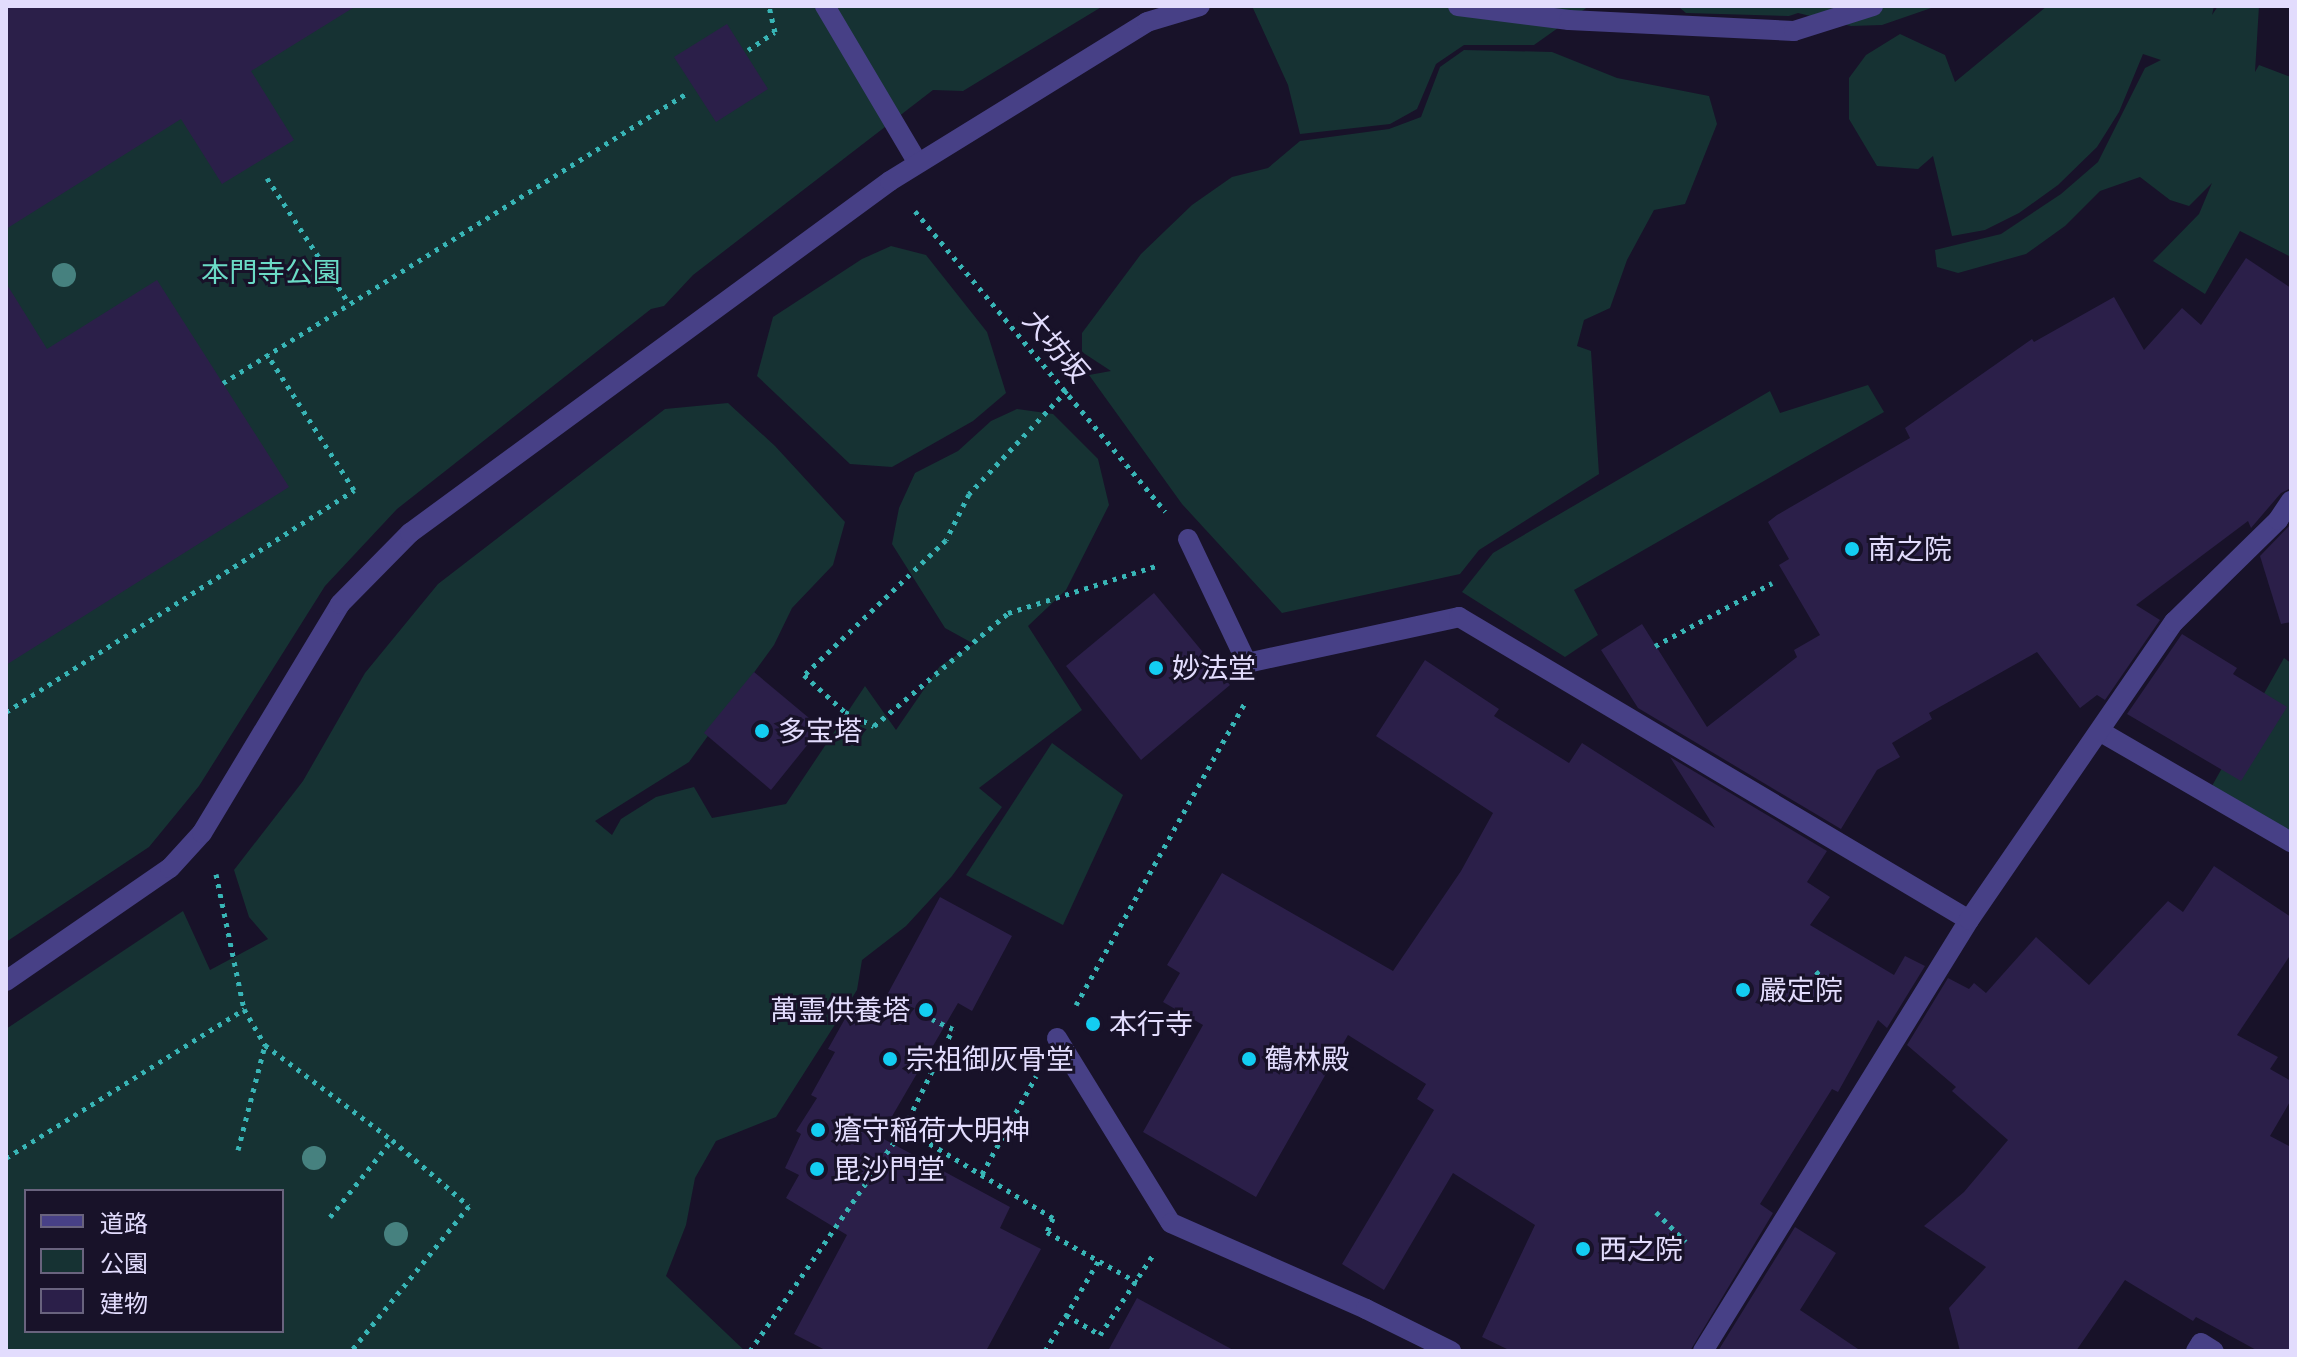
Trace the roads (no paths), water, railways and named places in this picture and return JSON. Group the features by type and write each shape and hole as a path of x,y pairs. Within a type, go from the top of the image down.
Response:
{"street":[{"path":"825,6 918,163"},
{"path":"6,981 170,868 202,833 340,604 410,533 890,181 1147,22 1200,6"},
{"path":"1458,6 1569,20 1794,31 1873,6"},
{"path":"1703,1351 1969,920 2174,622 2278,520 2291,501"},
{"path":"1193,548 1247,663 1459,617 1969,920"},
{"path":"2101,732 2291,842"},
{"path":"1057,1038 1171,1223 1366,1309 1451,1351"},
{"path":"2196,1351 2201,1343 2214,1351"}],"place":[{"name":"南之院","path":"1852,549"},
{"name":"妙法堂","path":"1156,668"},
{"name":"多宝塔","path":"762,731"},
{"name":"嚴定院","path":"1743,990"},
{"name":"萬霊供養塔","path":"926,1010"},
{"name":"本行寺","path":"1093,1024"},
{"name":"宗祖御灰骨堂","path":"890,1059"},
{"name":"鶴林殿","path":"1249,1059"},
{"name":"瘡守稲荷大明神","path":"818,1130"},
{"name":"毘沙門堂","path":"817,1169"},
{"name":"西之院","path":"1583,1249"}],"park label":[{"name":"本門寺公園","path":"271,272"}]}
